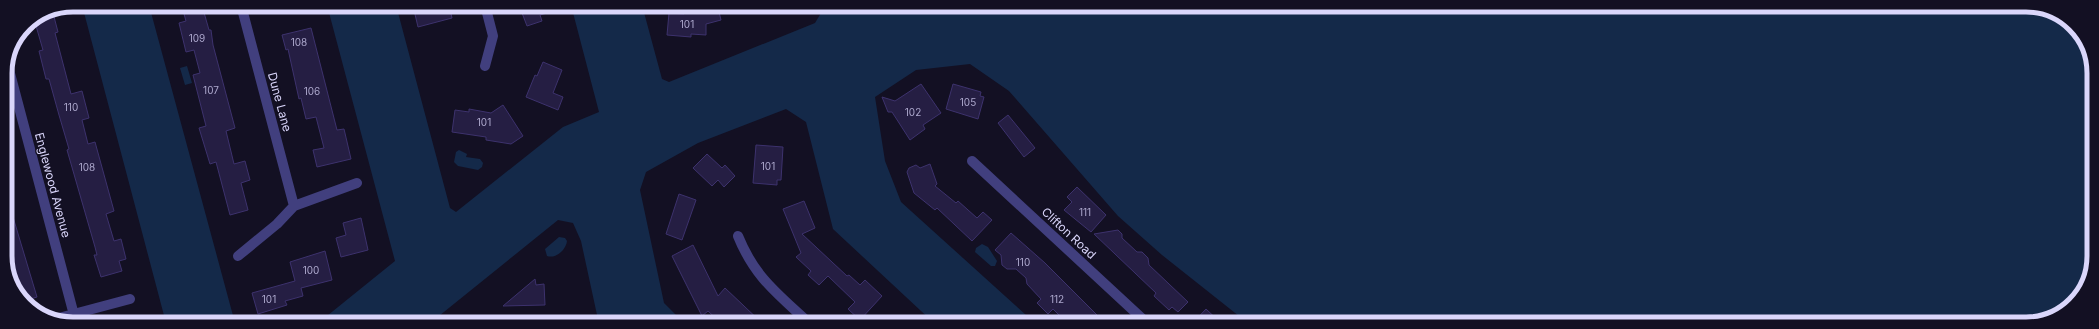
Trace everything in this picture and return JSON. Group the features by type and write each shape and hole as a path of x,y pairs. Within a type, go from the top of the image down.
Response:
{"street":[{"name":"Dune Lane","path":"243,12 294,206"},
{"path":"486,66 493,36 487,12"},
{"name":"Englewood Avenue","path":"12,81 74,315"},
{"name":"Clifton Road","path":"972,161 1140,317"},
{"path":"238,256 277,224 294,206 357,183"},
{"path":"738,236 746,256 762,279 803,317"},
{"path":"68,316 130,299"}],"water":[{"path":"84,12 151,12 233,317 164,317"},
{"path":"329,12 398,12 450,208 456,212 563,127 599,112 573,12 644,12 662,79 669,82 815,23 821,12 2026,12 2046,15 2060,22 2077,39 2086,61 2087,256 2084,276 2081,283 2066,302 2060,307 2038,316 1240,317 1162,255 1118,216 1009,91 970,64 916,70 875,97 885,161 901,202 1028,317 927,317 833,229 806,122 786,109 698,143 646,172 640,190 664,303 678,317 597,317 581,241 573,223 558,220 438,317 326,317 395,261"},
{"path":"187,66 192,83 185,85 180,68"},
{"path":"459,150 467,154 466,157 480,159 483,163 482,167 478,170 458,166 454,162 456,152"},
{"path":"559,237 565,238 567,241 565,248 557,255 550,257 547,256 545,249"},
{"path":"982,244 988,247 997,261 995,266 991,266 975,252 976,248"}],"building":[{"path":"192,12 204,12 209,30 211,30 213,45 235,128 226,131 234,164 245,161 250,180 241,183 248,210 230,215 216,162 210,164 199,128 206,126 193,75 200,73 194,50 186,52 179,23 186,21 184,14"},
{"path":"414,12 451,12 452,18 418,27"},
{"path":"522,12 550,12 540,15 542,21 527,26"},
{"path":"719,12 721,20 706,24 706,35 691,34 691,37 667,35 669,13"},
{"path":"54,16 58,32 55,33 71,94 82,91 89,118 82,120 88,144 95,142 114,211 106,214 114,241 121,239 126,259 119,261 122,271 101,277 94,255 97,255 95,247 67,150 69,149 49,79 46,79 39,51 43,50 36,25"},
{"path":"311,28 337,130 344,129 351,159 317,167 313,150 324,148 316,117 306,119 301,98 299,99 288,49 286,50 282,35"},
{"path":"543,62 562,70 553,93 563,97 558,110 526,97 535,75 537,76"},
{"path":"921,84 941,113 923,125 925,129 910,140 892,112 888,112 882,97 895,101"},
{"path":"953,84 981,92 980,96 984,97 978,119 946,109"},
{"path":"503,105 523,136 511,144 486,140 486,137 452,132 455,110 469,112 469,109 491,113"},
{"path":"1008,115 1035,148 1024,157 998,123"},
{"path":"756,145 783,147 781,180 777,180 777,185 753,183"},
{"path":"707,154 722,168 725,165 735,176 724,187 718,180 712,186 693,168"},
{"path":"930,164 937,184 935,186 956,203 958,201 977,218 983,212 992,220 972,241 937,208 935,210 914,193 907,172 909,168 916,165 920,168"},
{"path":"1077,187 1106,215 1091,232 1064,210 1072,202 1067,197"},
{"path":"679,194 696,200 682,240 666,234"},
{"path":"804,201 815,228 802,234 847,276 849,275 860,285 865,280 882,296 863,317 857,317 848,309 855,302 828,276 819,285 808,275 811,271 796,257 801,253 783,209"},
{"path":"12,214 37,297 30,299 25,293 20,286 13,268"},
{"path":"361,218 368,250 341,257 336,238 346,235 343,223"},
{"path":"1118,230 1122,234 1122,238 1137,252 1142,252 1148,258 1149,265 1188,302 1178,312 1172,307 1169,310 1154,296 1156,293 1094,234"},
{"path":"1011,233 1045,263 1099,317 1061,317 1053,309 1048,314 1037,303 1041,299 1027,284 1026,278 1016,269 1007,269 1002,265 1001,255 995,250"},
{"path":"693,245 718,296 725,288 756,317 714,317 708,311 702,316 672,256"},
{"path":"325,251 332,280 301,288 303,296 285,301 287,305 258,314 252,293 295,281 290,262"},
{"path":"535,279 536,285 544,284 545,305 503,306"},
{"path":"1206,309 1215,317 1199,317"}]}
